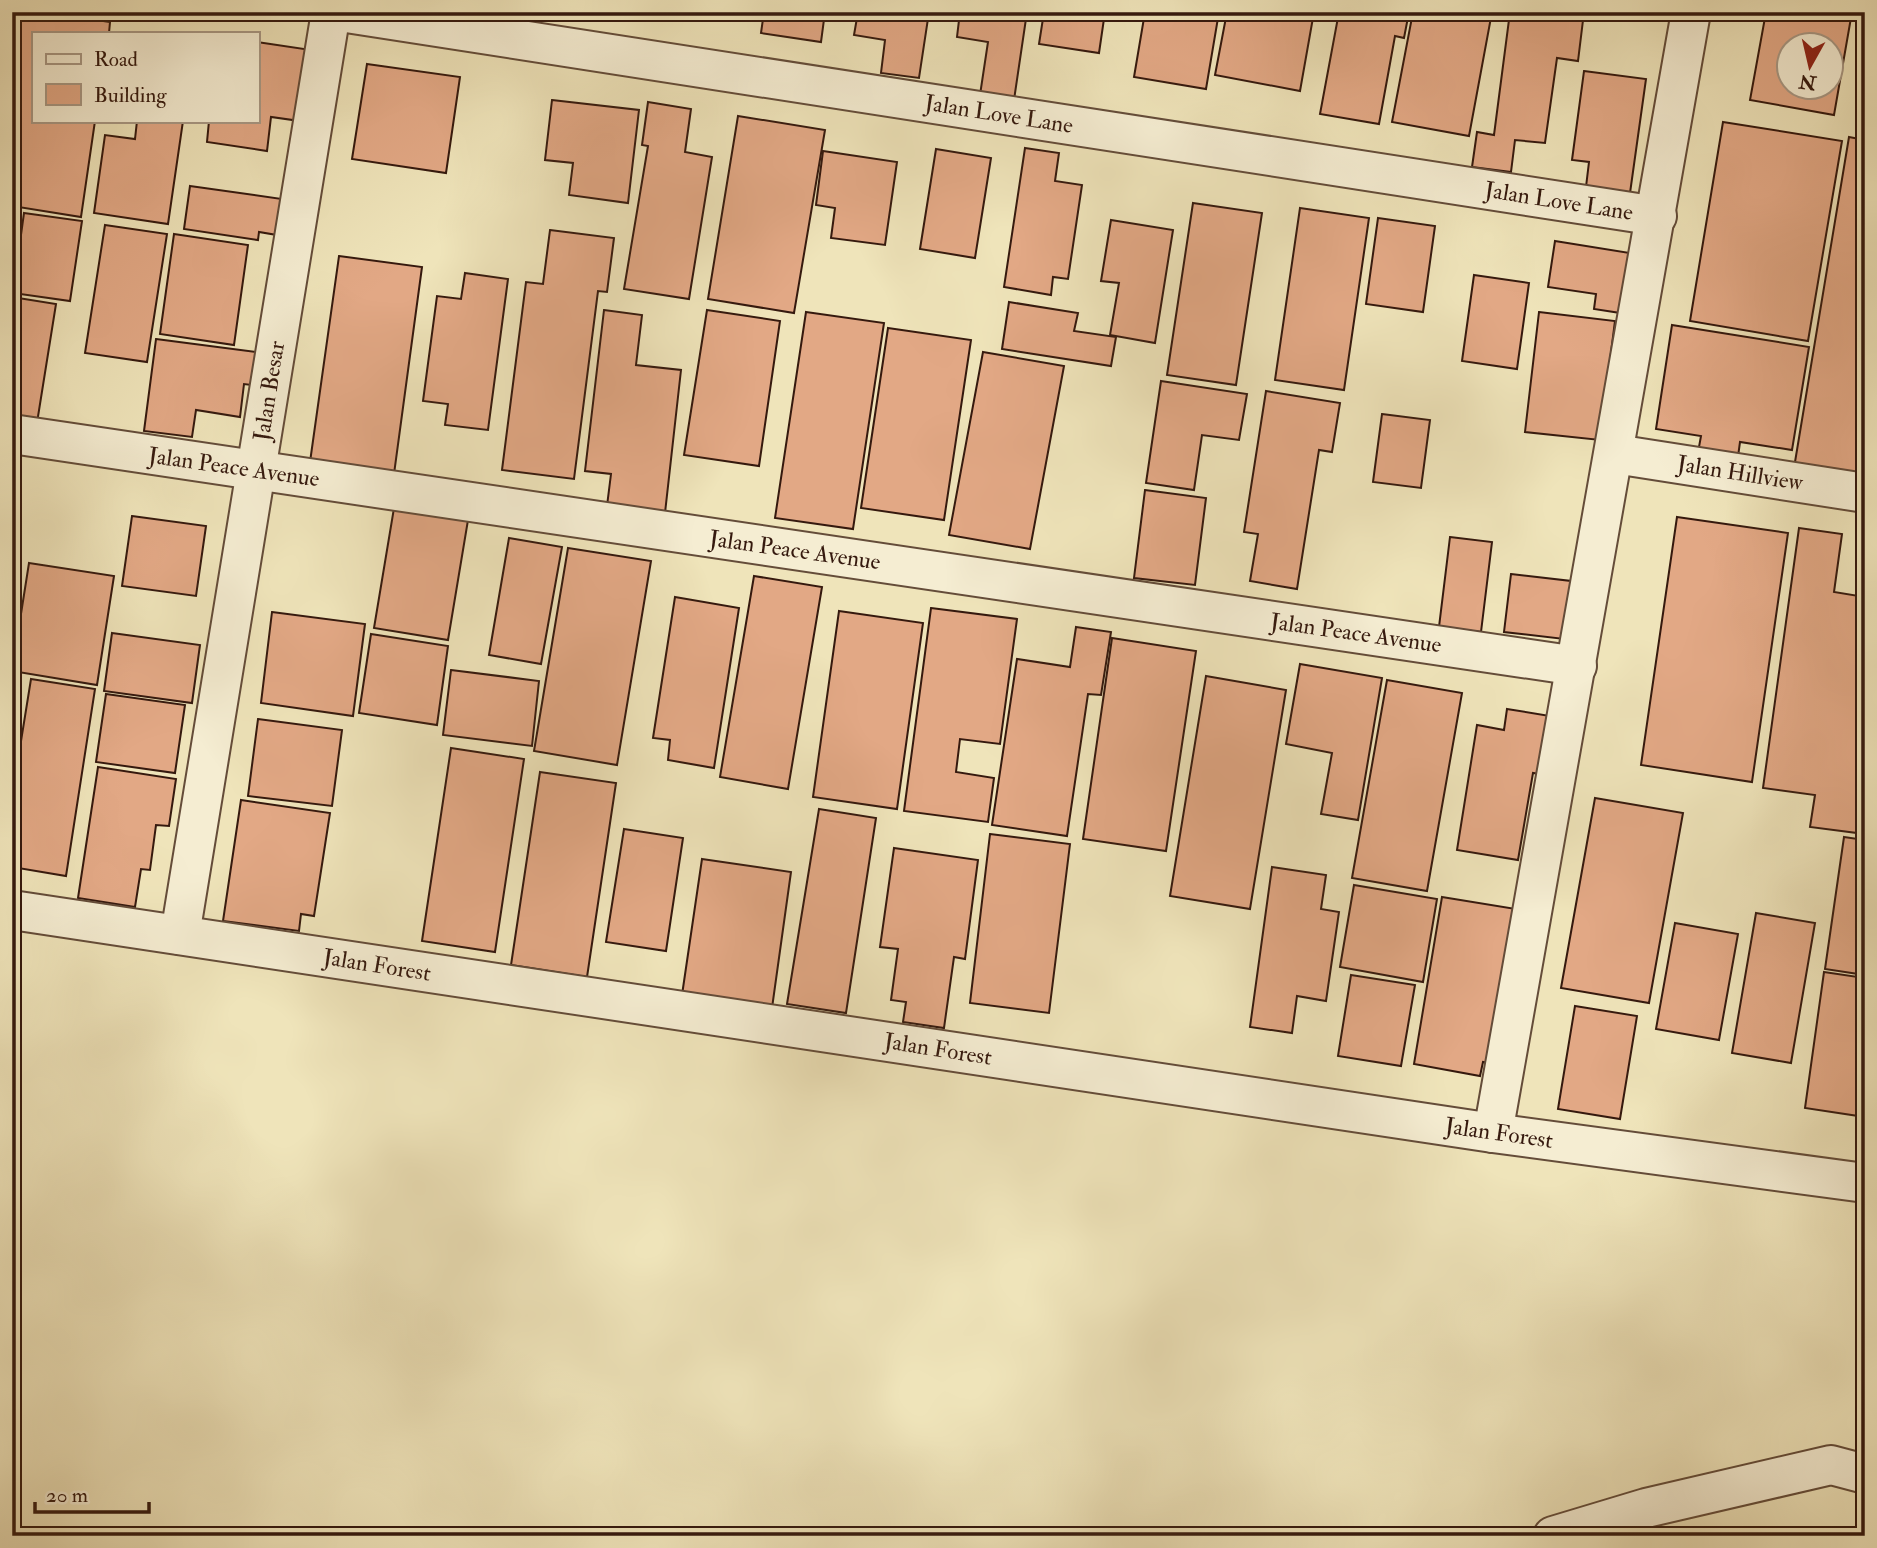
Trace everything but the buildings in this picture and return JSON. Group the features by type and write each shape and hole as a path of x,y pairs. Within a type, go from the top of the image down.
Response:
{"street":[{"name":"Jalan Besar","path":"180,935 331,12"},
{"name":"Jalan Love Lane","path":"340,12 1657,216"},
{"path":"1493,1133 1692,12"},
{"name":"Jalan Peace Avenue","path":"12,434 1577,666"},
{"name":"Jalan Hillview","path":"1615,454 1865,493"},
{"name":"Jalan Forest","path":"12,910 1493,1133 1865,1183"},
{"path":"1552,1536 1646,1508 1831,1465 1865,1474"}]}
